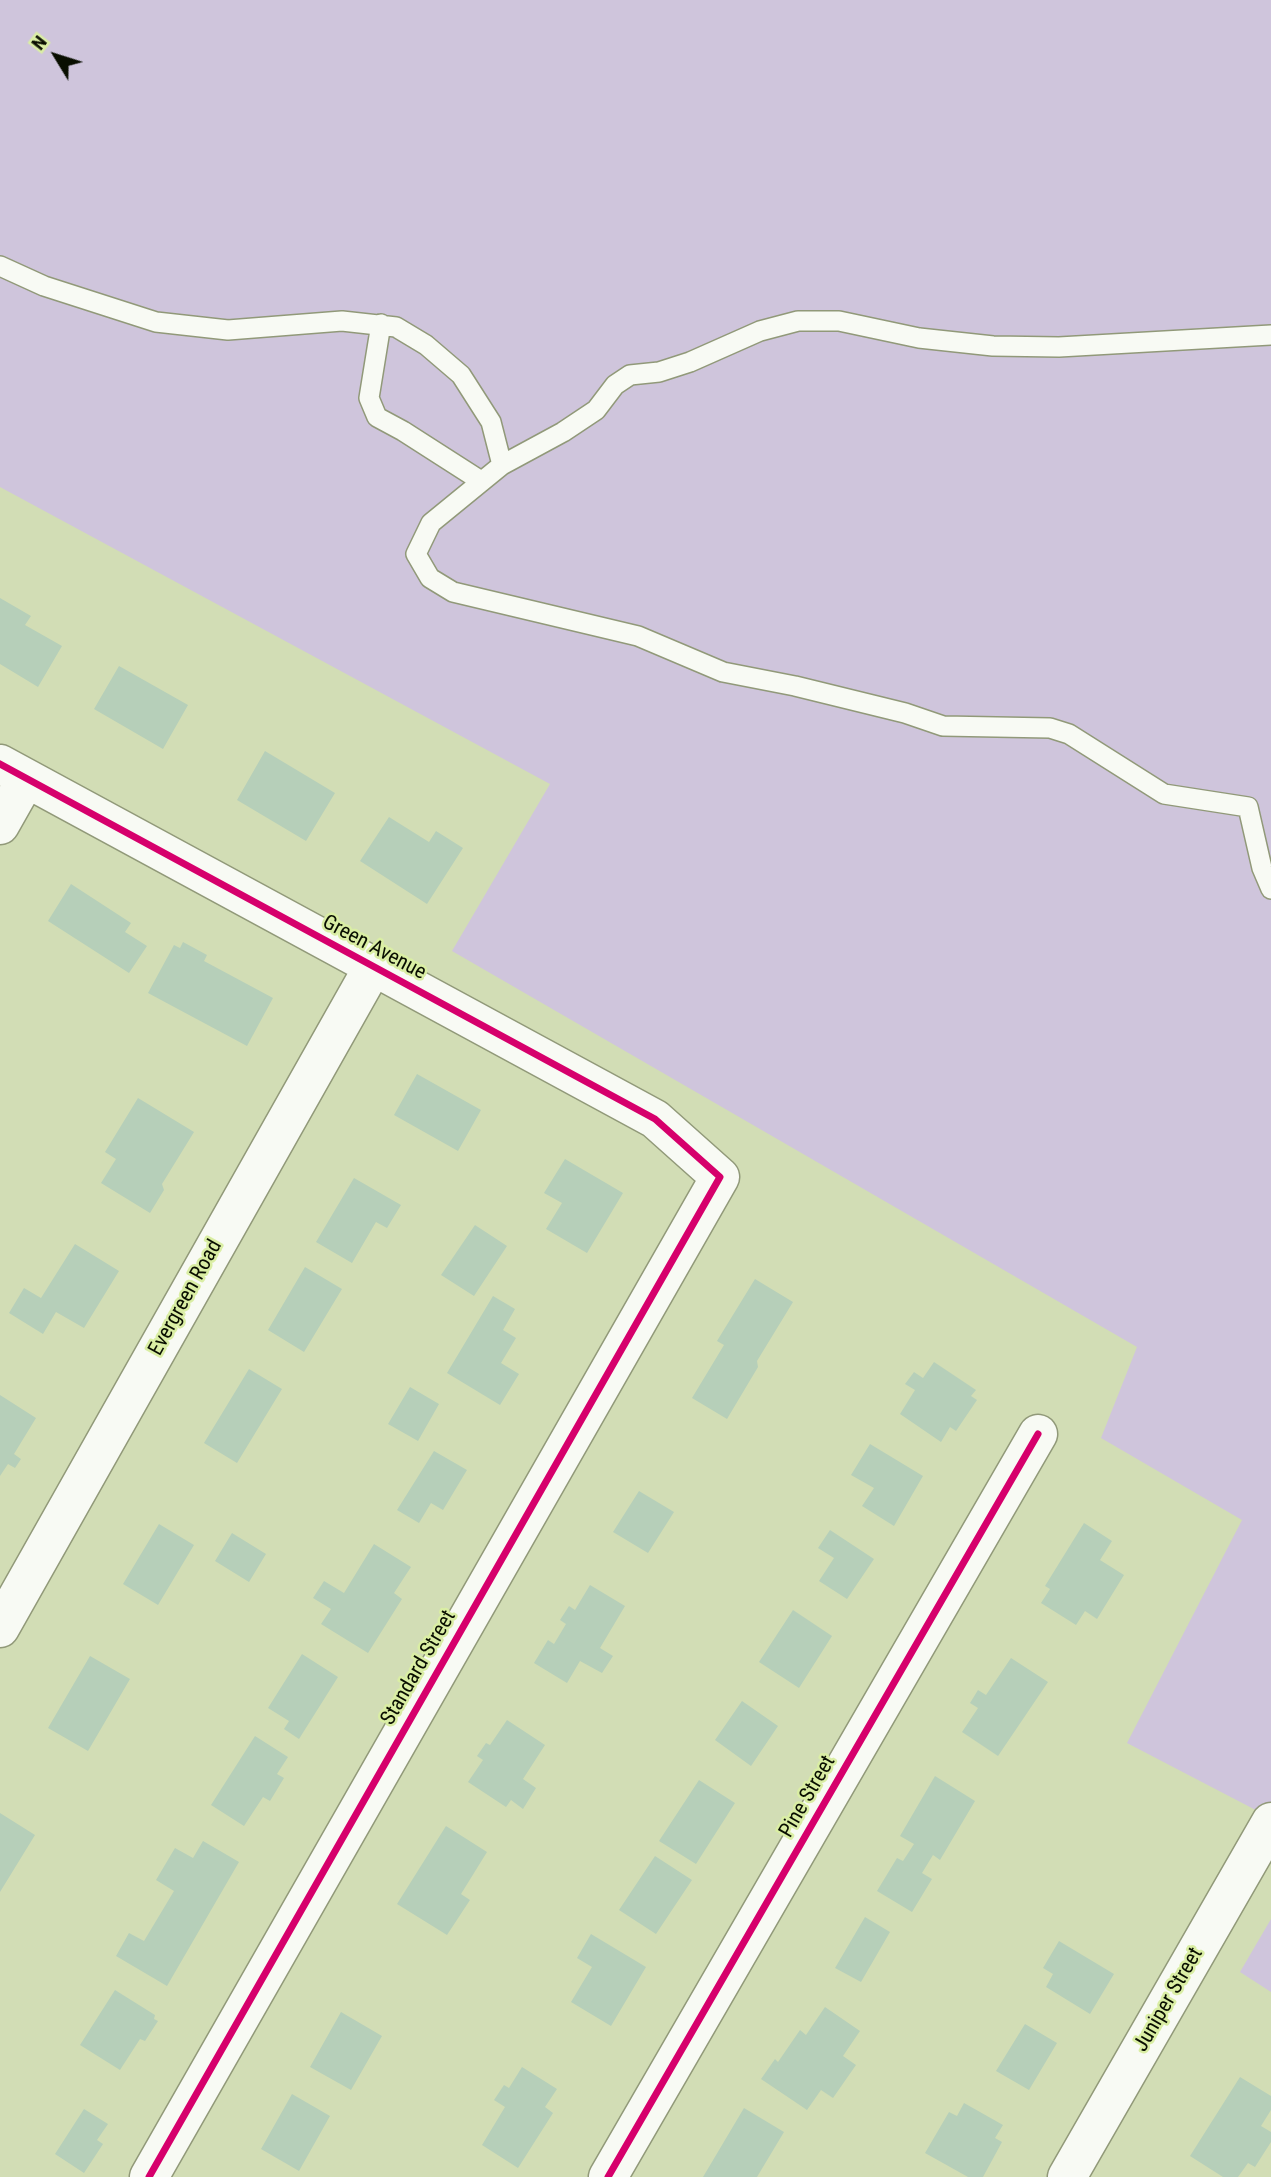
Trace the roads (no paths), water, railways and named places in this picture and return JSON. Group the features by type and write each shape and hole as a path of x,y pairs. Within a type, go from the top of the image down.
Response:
{"street":[{"path":"0,825 13,771"},
{"name":"Green Avenue","path":"13,771 655,1119 720,1177"},
{"name":"Evergreen Road","path":"0,1628 373,967"},
{"name":"Standard Street","path":"149,2177 720,1177"},
{"name":"Pine Street","path":"608,2177 1038,1434"},
{"name":"Juniper Street","path":"1066,2177 1271,1822"}],"lane":[{"path":"0,266 44,286 156,322 228,330 342,321 396,327 426,345 461,375 491,422 502,464"},
{"path":"1271,335 1059,347 993,346 919,338 839,321 799,321 760,331 690,362 659,372 630,375 615,385 596,410 562,432 502,464 481,481 431,523 416,554 430,578 453,592 638,636 723,672 795,686 905,713 943,726 1050,728 1069,734 1164,794 1248,807 1262,868 1271,890"},
{"path":"381,324 369,398 377,418 403,431 481,481"}]}
